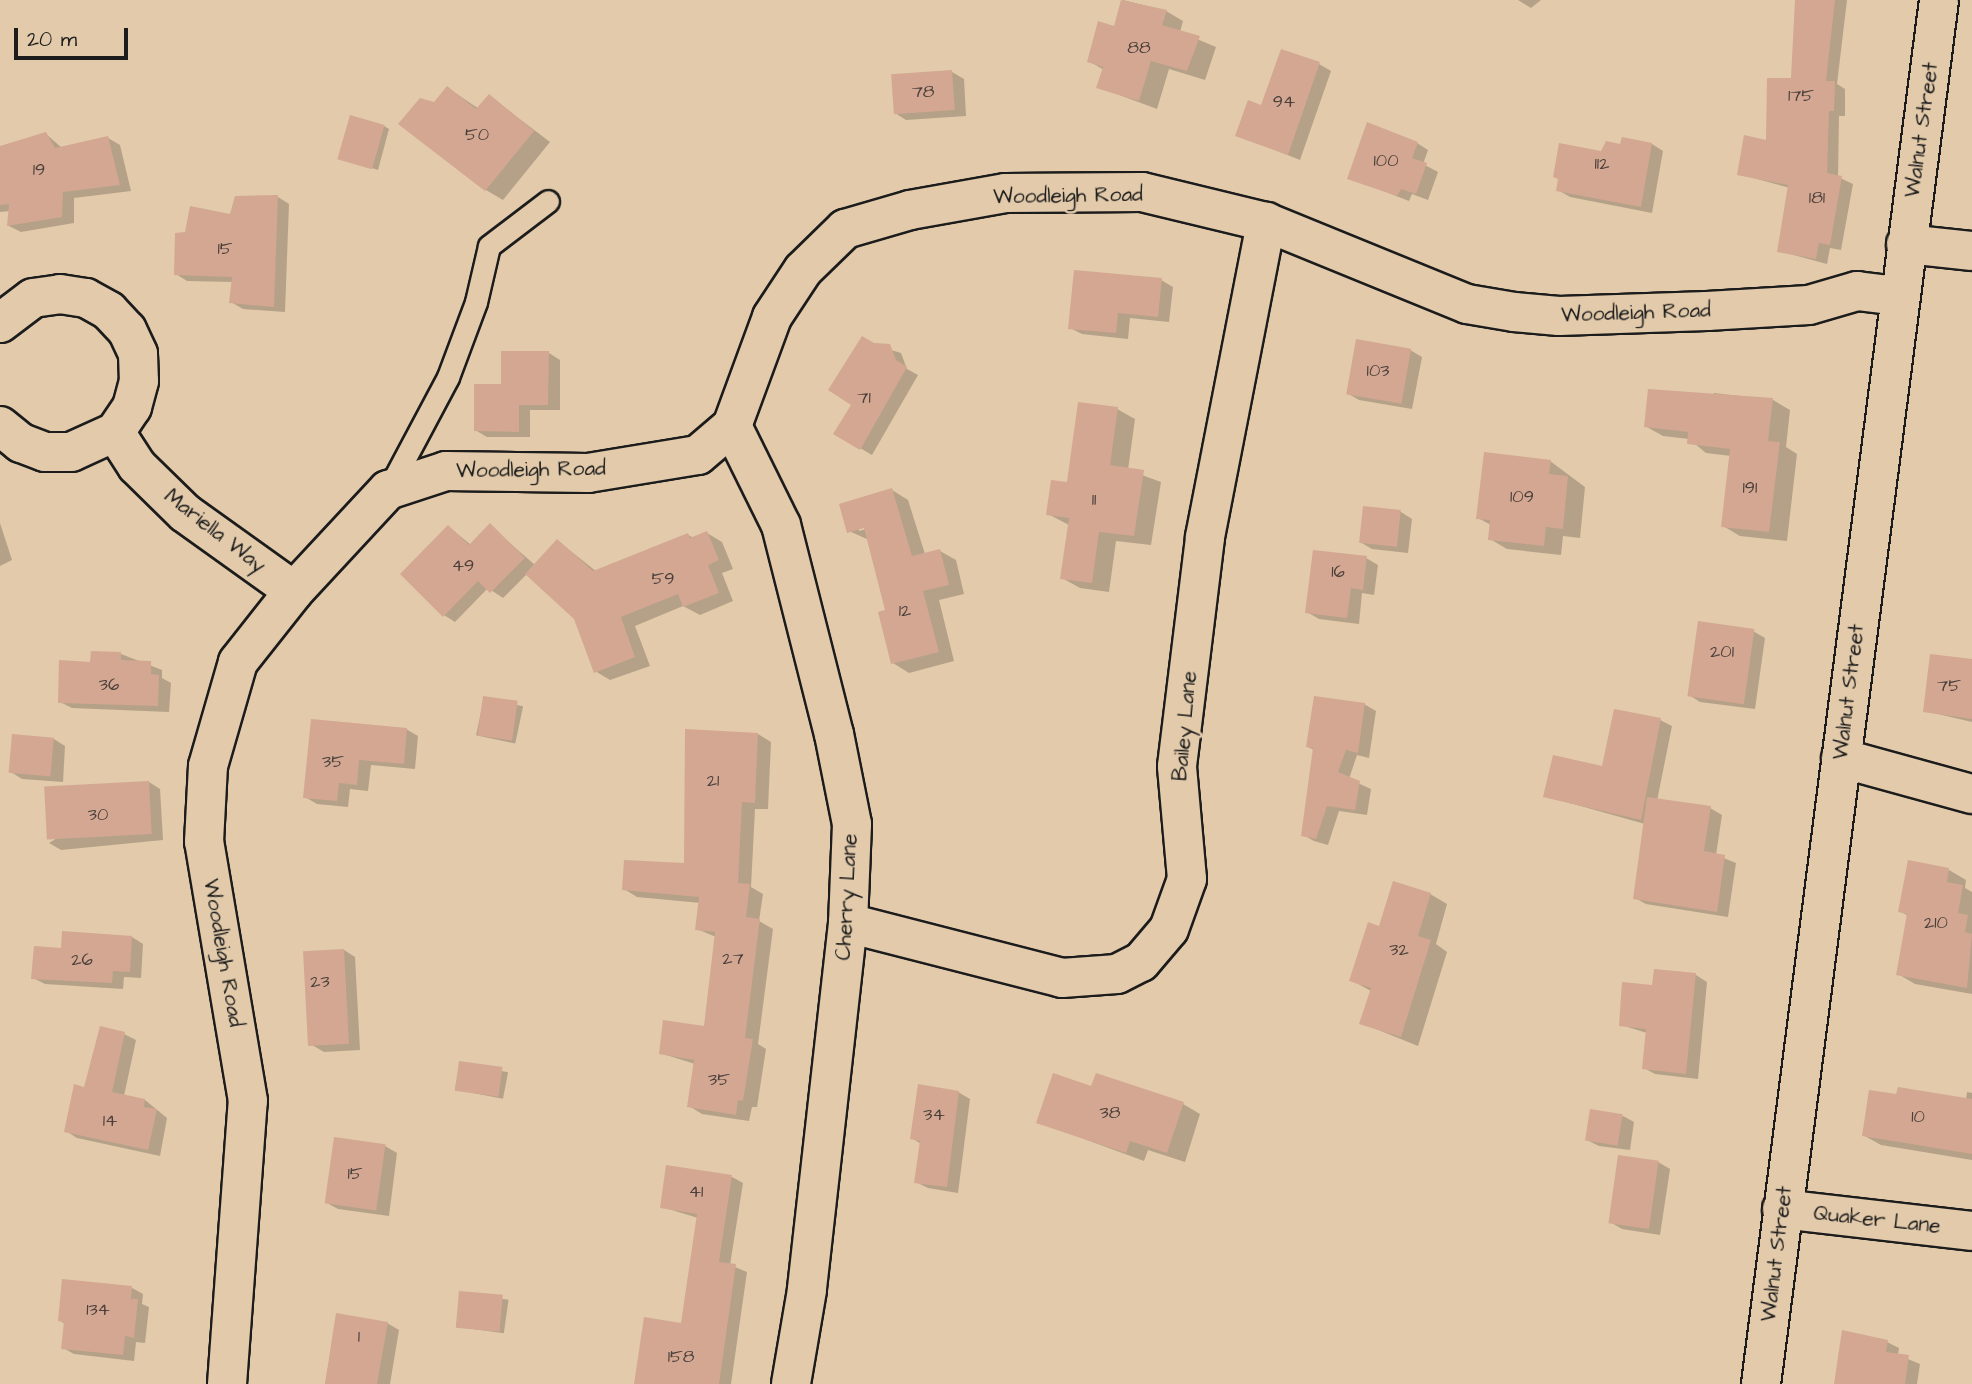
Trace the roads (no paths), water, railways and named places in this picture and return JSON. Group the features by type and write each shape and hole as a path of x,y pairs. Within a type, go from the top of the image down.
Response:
{"street":[{"name":"Walnut Street","path":"1761,1384 1898,296 1940,0"},
{"name":"Woodleigh Road","path":"227,1384 248,1101 204,842 208,766 238,662 294,591 388,489 446,471 588,473 698,455 732,426 772,317 803,270 845,229 910,210 1005,193 1142,192 1266,222 1467,304 1514,312 1559,316 1707,312 1809,305 1857,291 1898,296"},
{"name":"Bailey Lane","path":"848,923 1062,978 1117,974 1141,962 1169,929 1187,879 1177,766 1205,537 1266,222"},
{"path":"1906,244 1972,251"},
{"path":"0,323 33,298 60,294 86,298 109,311 127,330 138,354 139,381 132,407 115,432 71,452 45,452 21,443 0,426"},
{"name":"Cherry Lane","path":"732,426 781,525 834,734 852,824 848,923 807,1290 791,1384"},
{"name":"Mariella Way","path":"115,432 136,466 185,513 294,591"},
{"path":"1841,758 1972,794"},
{"name":"Quaker Lane","path":"1782,1209 1972,1231"}],"lane":[{"path":"388,489 448,377 476,302 489,246 548,201"}]}
